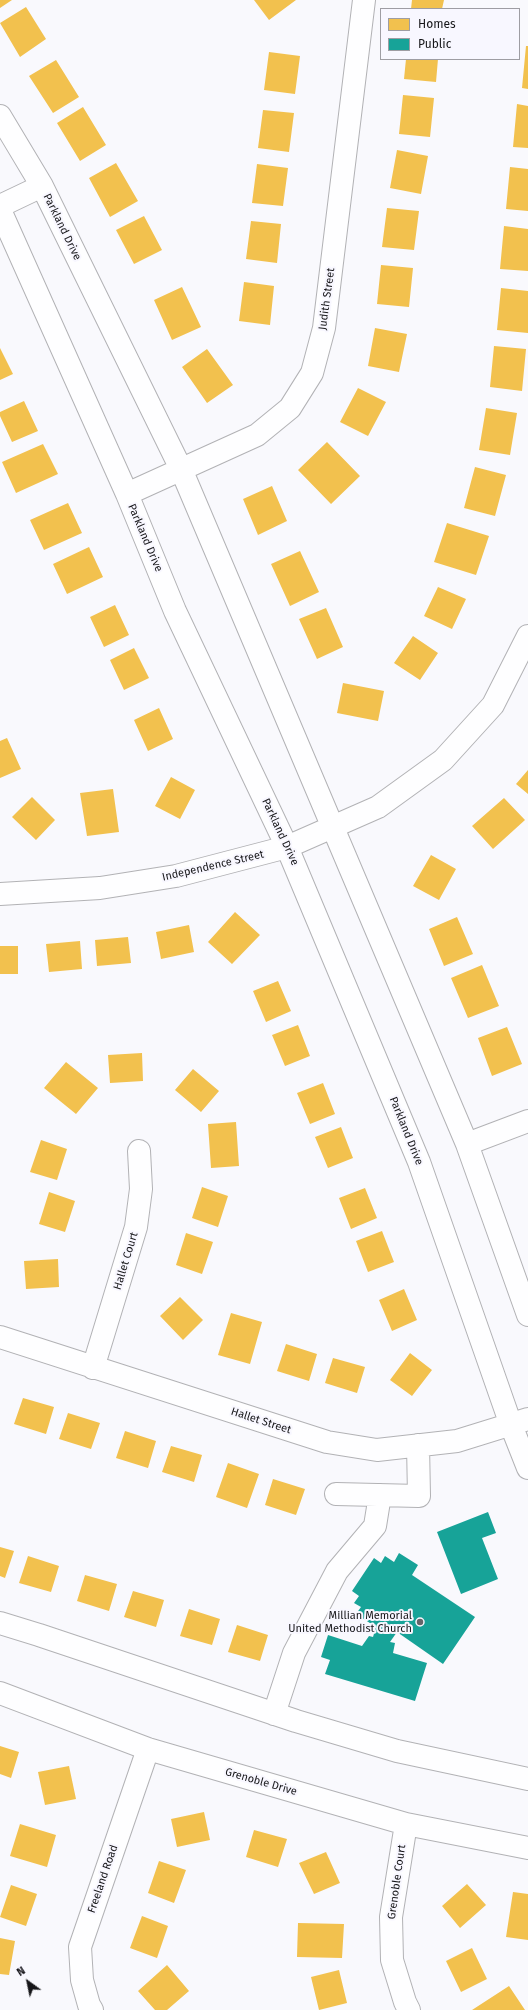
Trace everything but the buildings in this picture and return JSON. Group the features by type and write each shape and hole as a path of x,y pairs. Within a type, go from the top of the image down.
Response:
{"street":[{"name":"Judith Street","path":"127,494 257,436 290,408 312,373 324,328 364,0"},
{"name":"Parkland Drive","path":"0,116 42,186 181,469 334,827 467,1144 528,1315"},
{"path":"0,206 42,186"},
{"name":"Parkland Drive","path":"0,210 127,494 175,611 287,847 419,1162 520,1422 528,1468"},
{"name":"Independence Street","path":"0,894 100,888 176,876 287,847 378,807 443,760 493,704 528,636"},
{"path":"467,1144 528,1121"},
{"name":"Hallet Court","path":"93,1368 136,1227 141,1189 139,1151"},
{"name":"Hallet Street","path":"0,1337 327,1442 377,1450 457,1441 520,1422"},
{"path":"336,1494 418,1496 418,1445"},
{"path":"274,1714 294,1653 337,1571 376,1526 380,1495"},
{"path":"0,1623 274,1714 397,1751 528,1779"},
{"name":"Grenoble Drive","path":"0,1694 148,1749 406,1824 528,1848"},
{"name":"Freeland Road","path":"92,2010 89,2005 82,1980 80,1947 148,1749"},
{"name":"Grenoble Court","path":"406,1824 391,1917 392,1960 409,2010"}],"place":[{"name":"Millian Memorial United Methodist Church","path":"420,1622"}]}
